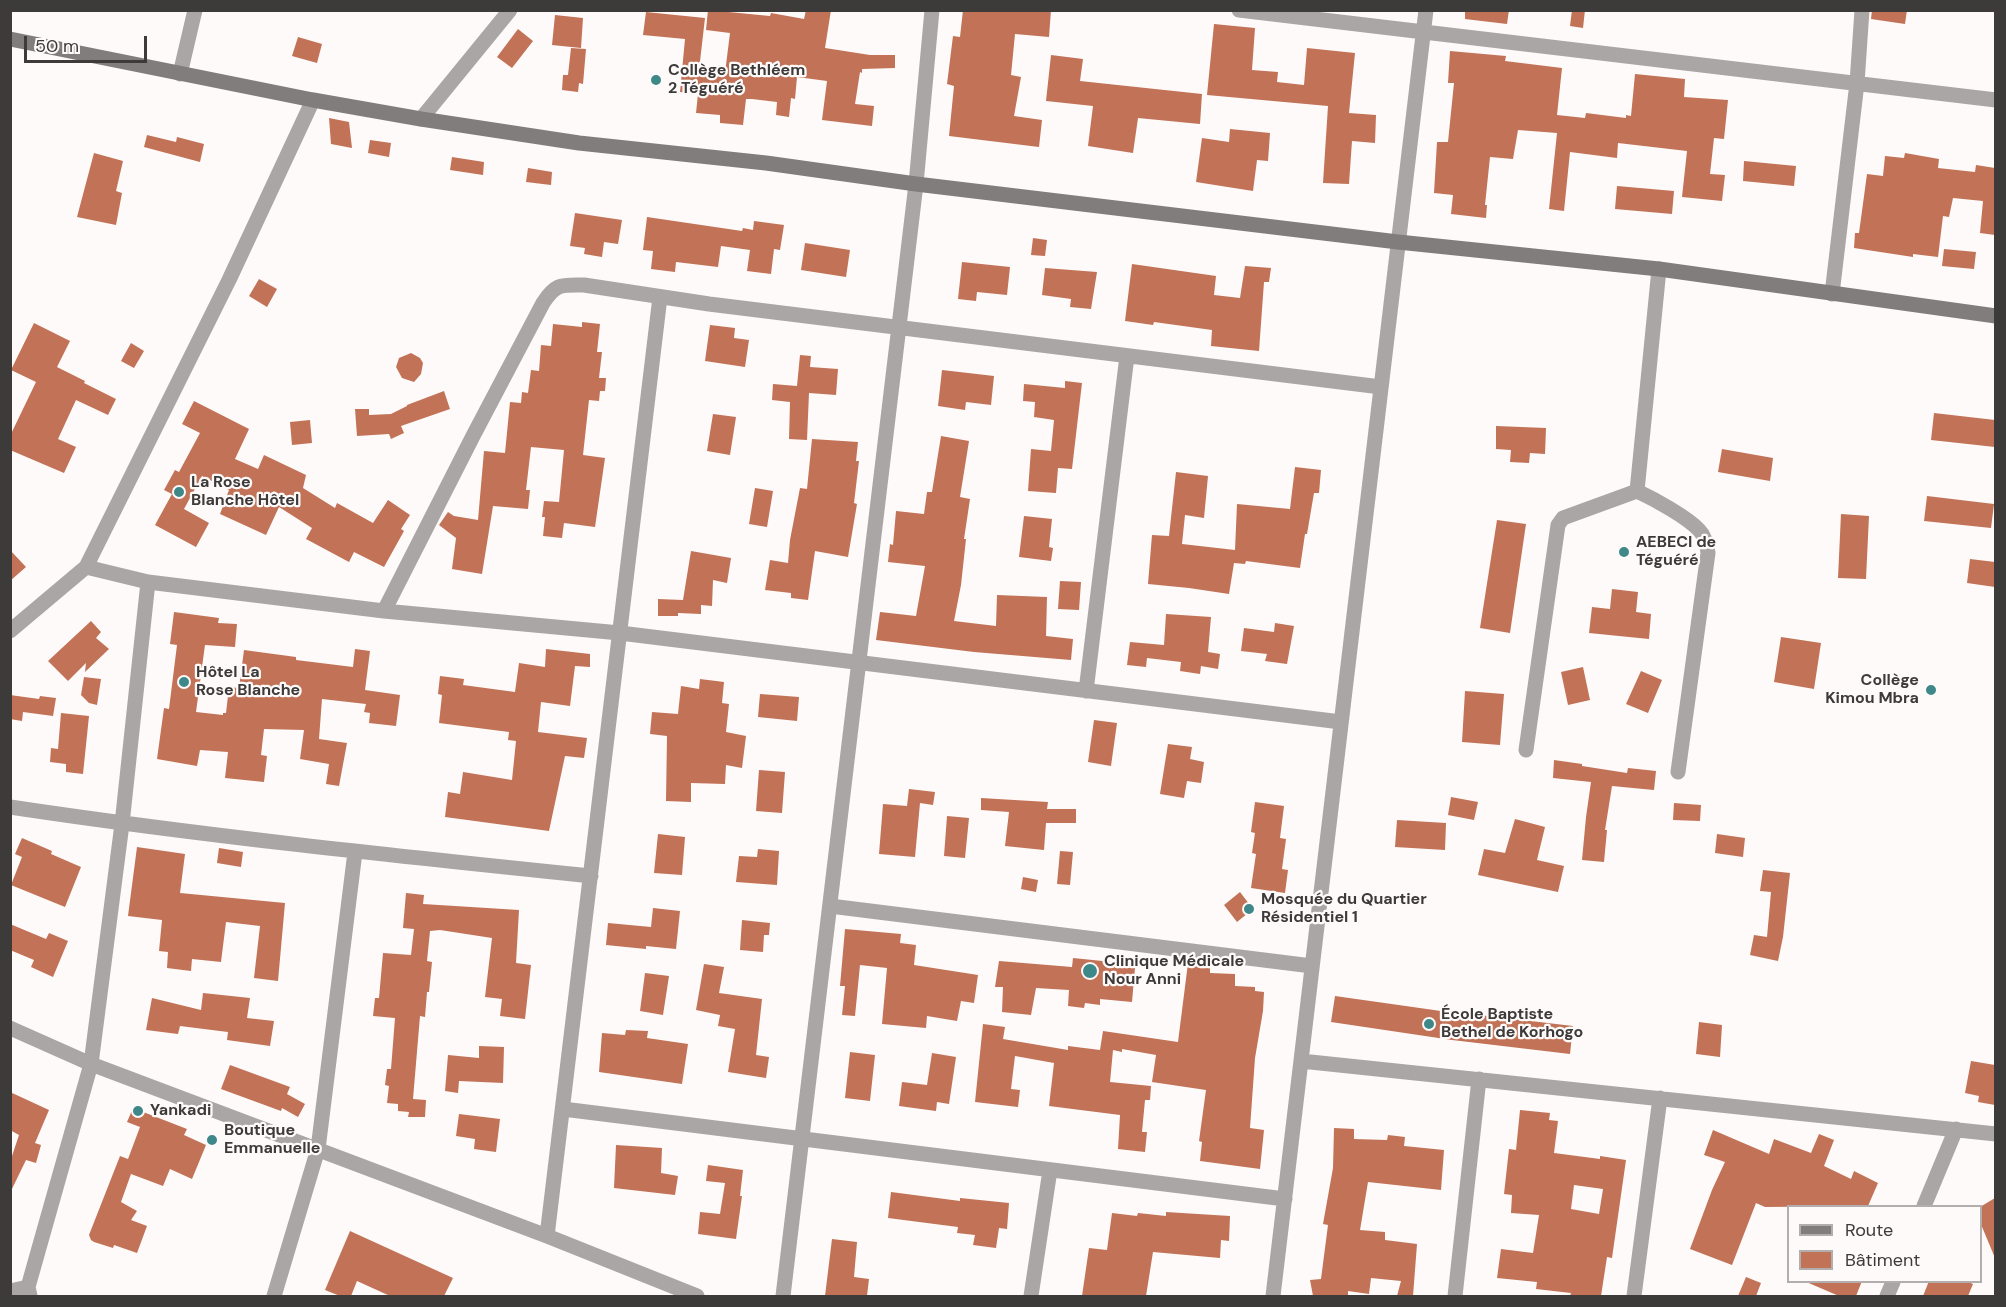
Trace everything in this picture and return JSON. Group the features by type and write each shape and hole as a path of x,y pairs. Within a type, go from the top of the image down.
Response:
{"street":[{"path":"180,74 195,10"},
{"path":"421,119 510,10"},
{"path":"783,1296 916,184 932,10"},
{"path":"1239,10 1995,100"},
{"path":"1273,1296 1426,10"},
{"path":"1832,294 1857,83 1862,10"},
{"path":"10,39 312,100 579,143 766,163 916,184 1398,242 1659,269 1995,316"},
{"path":"10,631 86,567 229,280 312,100"},
{"path":"1637,491 1659,269"},
{"path":"384,611 472,436 552,290 564,285 584,285 660,297 1381,387"},
{"path":"547,1236 660,297"},
{"path":"1086,691 1127,356"},
{"path":"1526,750 1558,525 1563,518 1637,491 1656,500 1700,531 1706,540 1708,553 1678,772"},
{"path":"86,567 148,582 384,611 620,633 1341,722"},
{"path":"10,1291 29,1292 91,1064 122,824 148,582"},
{"path":"10,807 122,824 355,852 591,876"},
{"path":"274,1296 318,1149 355,852"},
{"path":"830,906 1312,966"},
{"path":"10,1028 91,1064 547,1236 665,1290 697,1296"},
{"path":"1301,1061 1995,1134"},
{"path":"1455,1296 1479,1079"},
{"path":"1635,1296 1660,1098"},
{"path":"563,1109 1285,1199"},
{"path":"1924,1205 1956,1129"},
{"path":"1031,1296 1050,1170"}],"building":[{"path":"708,10 770,16 771,13 804,19 806,10 831,10 825,48 870,55 895,55 895,68 862,69 862,73 860,72 855,104 874,106 872,126 822,120 827,81 797,77 795,99 791,98 789,117 776,115 777,102 752,99 746,99 743,125 720,123 720,115 696,113 698,94 680,92 685,39 643,35 646,12 705,18 699,70 725,73 730,33 706,30"},
{"path":"963,10 1051,10 1049,37 1015,34 1011,75 1021,77 1014,116 1042,120 1039,147 949,136 954,86 947,84 953,36 960,37"},
{"path":"1465,10 1509,10 1507,24 1465,19"},
{"path":"1572,10 1585,10 1583,28 1570,26"},
{"path":"1872,10 1907,10 1905,24 1871,19"},
{"path":"555,15 583,18 581,48 552,45"},
{"path":"1214,24 1255,28 1252,70 1278,72 1277,82 1304,85 1307,48 1355,53 1349,113 1376,115 1375,143 1352,141 1349,184 1323,183 1328,106 1207,95"},
{"path":"518,29 533,41 512,68 497,57"},
{"path":"298,37 322,44 317,63 292,56"},
{"path":"571,48 586,49 583,84 579,83 578,92 562,90 563,75 568,75"},
{"path":"1450,51 1506,56 1505,61 1562,68 1557,115 1585,118 1586,113 1626,118 1626,115 1631,116 1635,74 1685,79 1684,97 1728,100 1724,139 1714,138 1710,174 1725,175 1722,201 1682,197 1687,151 1618,143 1617,158 1570,152 1564,211 1549,209 1557,133 1518,130 1513,159 1490,157 1485,205 1487,205 1486,218 1451,214 1453,195 1434,193 1437,142 1448,142 1454,83 1448,83"},
{"path":"1051,55 1083,59 1080,81 1202,94 1200,124 1138,118 1133,153 1088,146 1093,106 1046,101"},
{"path":"329,118 349,122 352,148 331,144"},
{"path":"1230,129 1270,133 1268,161 1257,160 1253,191 1196,182 1202,138 1229,142"},
{"path":"147,135 176,142 177,137 204,144 200,162 144,147"},
{"path":"370,140 391,143 389,157 368,153"},
{"path":"94,153 123,161 116,191 122,193 116,225 77,217"},
{"path":"1905,153 1939,159 1938,168 1975,172 1976,165 1995,168 1995,235 1980,233 1983,201 1953,198 1949,217 1943,216 1938,257 1913,254 1913,257 1854,248 1855,233 1859,233 1867,174 1883,176 1885,156 1904,158"},
{"path":"452,157 484,162 483,175 450,170"},
{"path":"1744,161 1796,166 1794,186 1743,181"},
{"path":"528,168 552,172 551,185 526,182"},
{"path":"1617,186 1674,191 1672,214 1615,209"},
{"path":"575,213 622,220 618,244 604,242 602,257 584,254 585,248 570,246"},
{"path":"647,217 742,231 743,228 753,230 754,221 784,225 780,250 774,249 771,274 747,271 750,250 721,246 718,267 676,262 675,272 651,269 653,251 643,250"},
{"path":"1033,238 1047,240 1045,256 1031,255"},
{"path":"805,243 850,250 846,277 801,270"},
{"path":"1944,249 1976,252 1974,269 1942,266"},
{"path":"962,262 1010,267 1007,295 977,292 976,301 958,299"},
{"path":"1132,264 1216,276 1214,295 1240,298 1245,266 1271,268 1269,282 1264,282 1259,351 1211,346 1212,330 1154,322 1153,325 1125,321"},
{"path":"1045,268 1097,272 1091,309 1070,307 1071,299 1042,295"},
{"path":"259,279 277,289 267,307 249,296"},
{"path":"582,322 600,324 597,352 602,352 599,378 606,378 605,391 600,391 599,401 589,400 583,455 605,458 595,527 564,523 562,538 543,536 544,501 559,502 564,450 531,447 526,490 530,490 528,509 493,506 482,574 452,569 456,538 439,525 448,512 454,516 478,520 484,451 505,453 510,402 521,403 522,392 528,393 531,370 539,371 541,345 551,346 553,324 582,327"},
{"path":"34,323 70,341 57,367 116,399 108,415 76,400 58,439 76,447 64,473 10,450 10,436 36,382 11,370"},
{"path":"710,325 735,328 734,338 749,340 745,367 705,361"},
{"path":"131,343 144,351 134,368 121,361"},
{"path":"411,353 420,358 423,363 421,374 414,382 402,378 396,367 399,358"},
{"path":"800,355 811,356 810,367 838,369 836,395 809,393 807,440 789,439 790,402 772,400 773,384 797,386"},
{"path":"942,370 994,376 991,405 966,402 965,410 938,406"},
{"path":"1065,381 1082,383 1072,469 1058,468 1056,493 1028,491 1031,449 1051,451 1054,420 1034,417 1035,402 1023,401 1024,384 1065,388"},
{"path":"444,391 450,409 401,426 404,433 391,439 389,434 357,436 355,409 369,409 369,415 391,414 407,405"},
{"path":"194,401 249,429 235,459 258,469 264,455 306,475 303,488 335,508 337,503 373,523 388,500 410,515 384,567 354,552 349,562 306,539 312,528 279,507 266,535 220,514 229,490 202,476 184,509 209,523 196,547 155,525 172,494 164,490 175,470 179,472 200,433 182,424"},
{"path":"1934,413 1995,420 1995,447 1931,440"},
{"path":"713,414 736,417 730,455 707,451"},
{"path":"310,420 312,443 292,445 290,422"},
{"path":"1496,426 1546,428 1545,454 1530,453 1529,463 1510,462 1511,450 1496,449"},
{"path":"941,436 969,441 960,497 970,499 964,539 966,539 961,585 954,621 996,626 997,595 1047,597 1046,636 1073,639 1071,660 974,652 876,640 880,612 916,616 925,566 888,562 890,544 893,545 896,511 924,514 927,492 932,492"},
{"path":"812,439 858,442 856,461 859,461 854,503 857,504 848,557 815,551 808,600 791,598 791,593 765,590 770,560 788,563 800,488 807,489"},
{"path":"1722,449 1773,458 1770,481 1718,472"},
{"path":"1295,467 1321,470 1319,493 1314,493 1300,568 1246,561 1245,564 1234,563 1229,594 1148,584 1152,535 1169,536 1176,472 1208,476 1204,518 1185,515 1182,544 1235,550 1237,504 1290,509"},
{"path":"755,488 773,491 767,527 749,524"},
{"path":"1927,496 1994,504 1991,528 1924,521"},
{"path":"1841,514 1869,516 1866,579 1838,578"},
{"path":"1024,516 1052,519 1049,547 1053,548 1051,561 1019,557"},
{"path":"1497,520 1526,524 1510,633 1480,628"},
{"path":"10,550 26,567 10,581"},
{"path":"691,551 731,558 727,583 713,580 712,606 701,605 701,614 678,613 678,616 658,616 658,599 683,600"},
{"path":"1970,559 1995,562 1995,587 1967,583"},
{"path":"1060,581 1081,582 1079,610 1058,609"},
{"path":"1612,589 1638,592 1636,612 1651,614 1649,639 1589,633 1592,607 1610,609"},
{"path":"174,612 219,618 218,623 237,624 235,647 205,645 196,712 223,715 226,713 229,687 239,688 244,650 296,657 296,660 353,667 355,649 370,651 365,690 400,695 396,726 369,723 370,713 364,712 366,704 322,699 319,739 347,743 339,786 326,784 329,764 300,759 304,730 264,729 261,755 267,756 264,782 225,778 228,752 200,750 197,766 157,759 164,708 169,709 177,645 170,644"},
{"path":"1166,614 1211,617 1208,652 1220,654 1218,669 1201,666 1200,674 1180,671 1181,662 1147,658 1146,667 1127,665 1130,642 1164,645"},
{"path":"91,621 101,632 96,638 109,649 85,672 86,663 68,681 48,661"},
{"path":"1275,623 1294,626 1287,664 1265,661 1267,654 1241,651 1244,628 1274,632"},
{"path":"1781,637 1821,643 1814,689 1774,682"},
{"path":"546,649 590,654 590,667 575,666 570,706 541,702 538,732 587,738 584,758 565,756 549,831 445,817 448,792 460,794 463,772 512,780 516,741 508,740 509,732 439,723 442,695 438,694 440,676 464,679 463,685 515,692 519,663 545,667"},
{"path":"1583,667 1590,700 1568,705 1561,672"},
{"path":"1641,671 1662,680 1648,713 1626,704"},
{"path":"84,677 101,679 97,705 89,703 81,695"},
{"path":"700,679 724,682 722,703 729,704 726,732 746,736 742,768 726,765 725,784 691,783 691,802 666,801 667,736 650,734 652,712 678,714 681,686 699,689"},
{"path":"1465,691 1504,694 1500,745 1462,742"},
{"path":"760,694 799,697 797,721 758,717"},
{"path":"10,695 39,699 40,696 56,698 53,716 23,712 22,721 10,719"},
{"path":"61,713 89,716 83,774 66,772 66,764 50,762 51,748 58,749"},
{"path":"1094,720 1117,723 1111,766 1088,762"},
{"path":"1168,744 1192,747 1190,759 1204,762 1201,783 1187,781 1184,798 1160,794"},
{"path":"1554,760 1627,773 1628,768 1656,771 1654,790 1612,786 1605,830 1607,830 1604,862 1582,860 1591,782 1553,778"},
{"path":"759,770 785,772 782,813 756,811"},
{"path":"909,789 935,792 933,805 920,803 915,857 879,854 883,804 907,806"},
{"path":"1451,797 1478,802 1474,820 1448,815"},
{"path":"981,798 1048,802 1047,809 1076,809 1076,823 1046,823 1044,850 1005,846 1009,812 981,810"},
{"path":"1255,802 1284,806 1280,838 1286,839 1282,869 1288,870 1285,893 1251,888 1256,854 1252,853 1255,833 1251,832"},
{"path":"1674,803 1701,805 1700,821 1673,820"},
{"path":"947,816 969,818 965,858 944,856"},
{"path":"1515,819 1545,827 1537,860 1564,866 1558,892 1478,875 1484,849 1505,853"},
{"path":"1397,820 1446,823 1445,850 1395,847"},
{"path":"658,834 685,837 682,875 654,873"},
{"path":"1717,834 1745,838 1743,857 1715,853"},
{"path":"22,838 81,867 65,907 11,885 22,857 15,854"},
{"path":"137,847 185,854 180,893 285,903 278,981 254,978 260,926 226,922 221,962 192,959 191,971 167,968 168,952 159,951 162,920 128,916"},
{"path":"219,848 243,852 241,867 217,863"},
{"path":"758,849 779,851 777,885 736,882 739,856 757,857"},
{"path":"1060,851 1073,852 1070,885 1057,884"},
{"path":"1763,870 1790,873 1778,961 1750,955 1754,935 1767,937 1771,892 1760,891"},
{"path":"1023,877 1038,880 1036,892 1021,889"},
{"path":"1240,892 1253,909 1237,922 1224,905"},
{"path":"406,893 424,895 423,904 519,910 516,963 531,965 525,1019 500,1016 502,999 485,997 492,938 440,930 430,931 427,961 432,962 429,992 427,992 425,1017 420,1016 413,1099 426,1100 425,1117 408,1117 409,1112 398,1111 398,1104 387,1103 389,1086 385,1085 387,1069 391,1069 395,1018 373,1016 375,998 379,998 383,953 411,955 414,929 403,928"},
{"path":"653,908 680,911 676,949 606,945 608,923 651,927"},
{"path":"742,920 770,923 769,935 764,935 763,952 740,950"},
{"path":"10,924 46,939 49,933 68,941 53,977 31,967 34,960 10,950"},
{"path":"845,929 901,934 900,943 916,945 914,965 978,975 974,1003 961,1001 957,1021 927,1016 926,1028 882,1024 887,968 860,965 855,1016 842,1015 845,986 840,986"},
{"path":"1073,958 1122,963 1122,967 1135,968 1132,1002 1100,999 1100,1005 1085,1003 1084,1008 1068,1006 1069,990 1036,988 1031,1015 1002,1012 1003,987 995,987 999,961 1072,967"},
{"path":"1188,963 1210,966 1210,973 1235,974 1235,986 1255,987 1255,991 1264,992 1255,1058 1250,1128 1264,1130 1260,1169 1200,1161 1202,1142 1199,1141 1206,1090 1152,1082 1156,1055 1122,1049 1122,1052 1113,1050 1110,1082 1151,1086 1150,1100 1145,1100 1142,1132 1147,1132 1145,1152 1118,1149 1120,1115 1049,1106 1054,1063 1015,1056 1011,1089 1020,1090 1018,1107 975,1102 983,1024 1005,1027 1003,1039 1068,1050 1068,1046 1100,1050 1103,1031 1178,1042"},
{"path":"704,964 724,967 719,993 762,999 756,1055 769,1057 766,1078 728,1072 735,1029 718,1026 720,1015 696,1010"},
{"path":"645,973 669,976 663,1015 640,1011"},
{"path":"203,993 250,998 247,1018 274,1021 270,1046 227,1040 228,1032 180,1026 178,1034 146,1030 152,998 201,1010"},
{"path":"1335,996 1455,1013 1573,1026 1570,1054 1331,1022"},
{"path":"1699,1022 1722,1025 1720,1057 1696,1054"},
{"path":"626,1030 648,1031 647,1038 688,1044 682,1084 599,1072 602,1033 625,1035"},
{"path":"479,1046 504,1047 503,1083 459,1081 458,1093 445,1091 448,1055 479,1058"},
{"path":"850,1052 875,1055 870,1101 845,1098"},
{"path":"932,1053 956,1057 949,1104 937,1102 936,1111 899,1106 902,1082 927,1085"},
{"path":"1971,1061 1995,1065 1995,1105 1978,1102 1979,1096 1965,1093"},
{"path":"230,1065 290,1087 287,1094 305,1104 298,1117 282,1108 281,1111 221,1089"},
{"path":"10,1092 49,1110 35,1143 41,1145 36,1163 26,1160 10,1193 10,1162 19,1135 10,1130"},
{"path":"133,1108 187,1129 184,1135 206,1145 192,1179 170,1169 163,1186 131,1174 121,1202 137,1211 131,1220 147,1226 137,1253 114,1245 113,1248 94,1242 89,1235 120,1156 128,1159 140,1127 127,1122"},
{"path":"1520,1110 1550,1113 1549,1120 1558,1121 1554,1153 1626,1160 1612,1258 1607,1257 1601,1296 1570,1296 1571,1293 1536,1289 1537,1282 1497,1278 1501,1249 1533,1253 1539,1215 1511,1213 1512,1195 1504,1194 1509,1149 1516,1150","holes":["1574,1185 1603,1189 1599,1214 1571,1209"]},
{"path":"459,1114 500,1119 496,1152 474,1149 475,1139 456,1136"},
{"path":"1334,1128 1354,1129 1354,1139 1387,1140 1388,1135 1405,1137 1404,1146 1444,1150 1441,1190 1368,1182 1360,1230 1385,1232 1385,1240 1417,1244 1413,1296 1397,1296 1401,1281 1371,1278 1369,1294 1348,1291 1348,1296 1313,1296 1310,1280 1321,1279 1328,1225 1323,1224 1333,1168"},
{"path":"1713,1130 1769,1154 1774,1139 1811,1153 1819,1134 1834,1140 1824,1166 1851,1179 1854,1171 1878,1183 1868,1205 1765,1207 1756,1203 1732,1265 1690,1249 1725,1162 1704,1155"},
{"path":"616,1145 662,1148 661,1173 678,1176 675,1195 614,1188"},
{"path":"708,1165 743,1170 736,1239 698,1234 700,1212 720,1214 725,1183 706,1181"},
{"path":"891,1192 960,1201 960,1198 1009,1203 1007,1229 999,1228 996,1248 973,1245 975,1235 957,1233 958,1227 888,1218"},
{"path":"1995,1198 1995,1258 1982,1227 1982,1206"},
{"path":"1166,1212 1230,1216 1229,1241 1221,1240 1220,1258 1153,1252 1146,1296 1082,1296 1089,1248 1107,1250 1112,1213 1166,1216"},
{"path":"350,1231 453,1278 444,1296 390,1296 357,1281 351,1296 340,1296 325,1290"},
{"path":"832,1239 857,1242 854,1277 869,1279 867,1296 825,1296"},
{"path":"1746,1277 1761,1283 1756,1296 1738,1296"},
{"path":"1809,1283 1861,1283 1856,1296 1839,1296"},
{"path":"1928,1283 1973,1284 1968,1296 1923,1296"}],"place":[{"name":"Collège Bethléem 2 Téguéré","path":"656,80"},
{"name":"La Rose Blanche Hôtel","path":"179,492"},
{"name":"AEBECI de Téguéré","path":"1624,552"},
{"name":"Hôtel La Rose Blanche","path":"184,682"},
{"name":"Collège Kimou Mbra","path":"1931,690"},
{"name":"Mosquée du Quartier Résidentiel 1","path":"1249,909"},
{"name":"Clinique Médicale Nour Anni","path":"1090,971"},
{"name":"École Baptiste Bethel de Korhogo","path":"1429,1024"},
{"name":"Yankadi","path":"138,1111"},
{"name":"Boutique Emmanuelle","path":"212,1140"}]}
